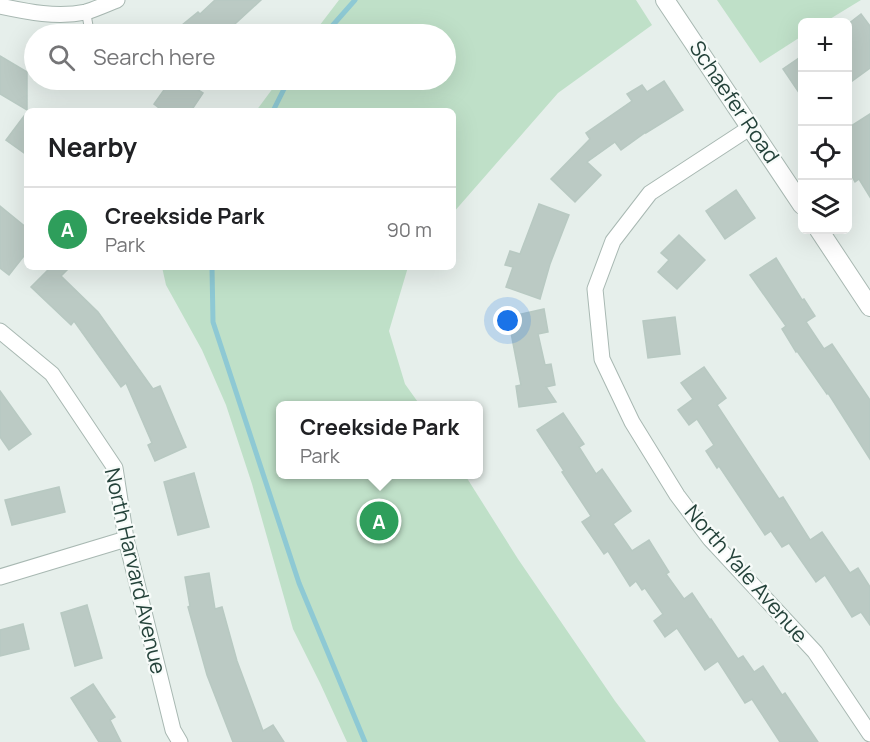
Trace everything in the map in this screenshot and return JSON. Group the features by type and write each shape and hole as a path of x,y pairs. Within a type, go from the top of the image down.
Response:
{"street":[{"path":"0,6 59,15 86,12 117,0"},
{"name":"Schaefer Road","path":"665,0 798,199"},
{"name":"North Yale Avenue","path":"751,127 650,193 613,240 595,289 602,359 632,422 677,495 711,539 815,652 870,734"},
{"path":"822,234 870,307"},
{"name":"North Harvard Avenue","path":"0,331 52,374 115,468 126,539 173,730 180,742"},
{"path":"0,578 126,539"}],"lane":[{"path":"86,12 88,24"}],"green space":[{"path":"339,0 636,0 652,25 558,93 456,210 456,108 258,108 272,90 456,90 456,24 321,24"},
{"path":"717,0 861,0 832,18 798,18 798,39 760,63"},
{"path":"163,270 407,270 389,331 405,384 417,401 276,401 276,479 468,479 518,559 615,701 646,742 347,742 293,629 252,484 226,405 202,350 166,285"}],"building":[{"path":"215,0 261,0 235,24 183,24 198,12 200,14"},
{"path":"861,14 870,26 870,68 852,81 852,72 852,21"},
{"path":"0,56 24,70 27,108 0,94"},
{"path":"798,59 798,91 783,69"},
{"path":"664,81 683,110 621,150 615,142 587,162 601,175 575,202 551,179 590,139 586,133 632,101 627,94 642,85 647,92"},
{"path":"164,90 198,90 203,93 193,108 159,108 154,104"},
{"path":"870,114 870,197 859,179 855,182 852,176 852,125"},
{"path":"24,116 24,153 6,140"},
{"path":"736,190 755,218 725,239 706,211"},
{"path":"539,204 569,215 550,264 540,299 506,287 513,267 505,265 510,251 520,254"},
{"path":"0,206 24,226 24,256 9,275 0,268"},
{"path":"679,235 705,260 677,289 658,272 669,260 661,253"},
{"path":"776,258 802,300 804,299 815,316 806,322 824,349 832,344 870,400 870,459 828,393 796,352 782,329 786,326 750,275"},
{"path":"48,270 67,270 61,276 98,312 153,389 160,386 186,447 155,461 148,445 152,443 126,383 121,387 74,321 71,325 31,287"},
{"path":"544,309 548,332 538,334 545,365 551,364 555,385 546,387 556,402 519,407 516,386 521,385 508,317"},
{"path":"675,317 680,354 648,358 643,321"},
{"path":"704,367 726,398 717,405 779,499 783,497 810,540 822,532 850,573 858,568 870,587 870,625 861,612 852,617 825,575 816,582 789,543 782,547 771,531 765,535 719,466 717,468 706,451 714,445 697,419 689,425 678,410 693,399 681,383"},
{"path":"0,391 31,434 9,450 0,437"},
{"path":"563,413 584,444 579,447 596,474 602,469 631,511 613,524 632,551 649,540 669,572 666,574 684,599 692,593 738,659 743,656 754,672 763,666 782,695 785,693 818,742 780,742 752,699 745,703 718,661 705,670 677,628 665,637 654,621 663,614 645,588 642,590 636,581 630,586 608,551 604,554 582,522 591,516 537,430"},
{"path":"194,473 209,527 178,535 164,482"},
{"path":"59,487 65,512 12,525 5,500"},
{"path":"209,573 215,609 222,607 237,661 263,731 273,725 284,742 233,742 207,675 188,607 190,606 185,577"},
{"path":"87,605 102,658 75,666 61,613"},
{"path":"23,624 29,649 0,656 0,630"},
{"path":"93,684 115,717 110,720 121,742 99,742 71,698"}],"waterway":[{"path":"334,24 355,0"},
{"path":"274,108 284,90"},
{"path":"212,270 213,322 299,583 365,742"}],"place":[{"name":"Creekside Park","path":"379,521"}]}
